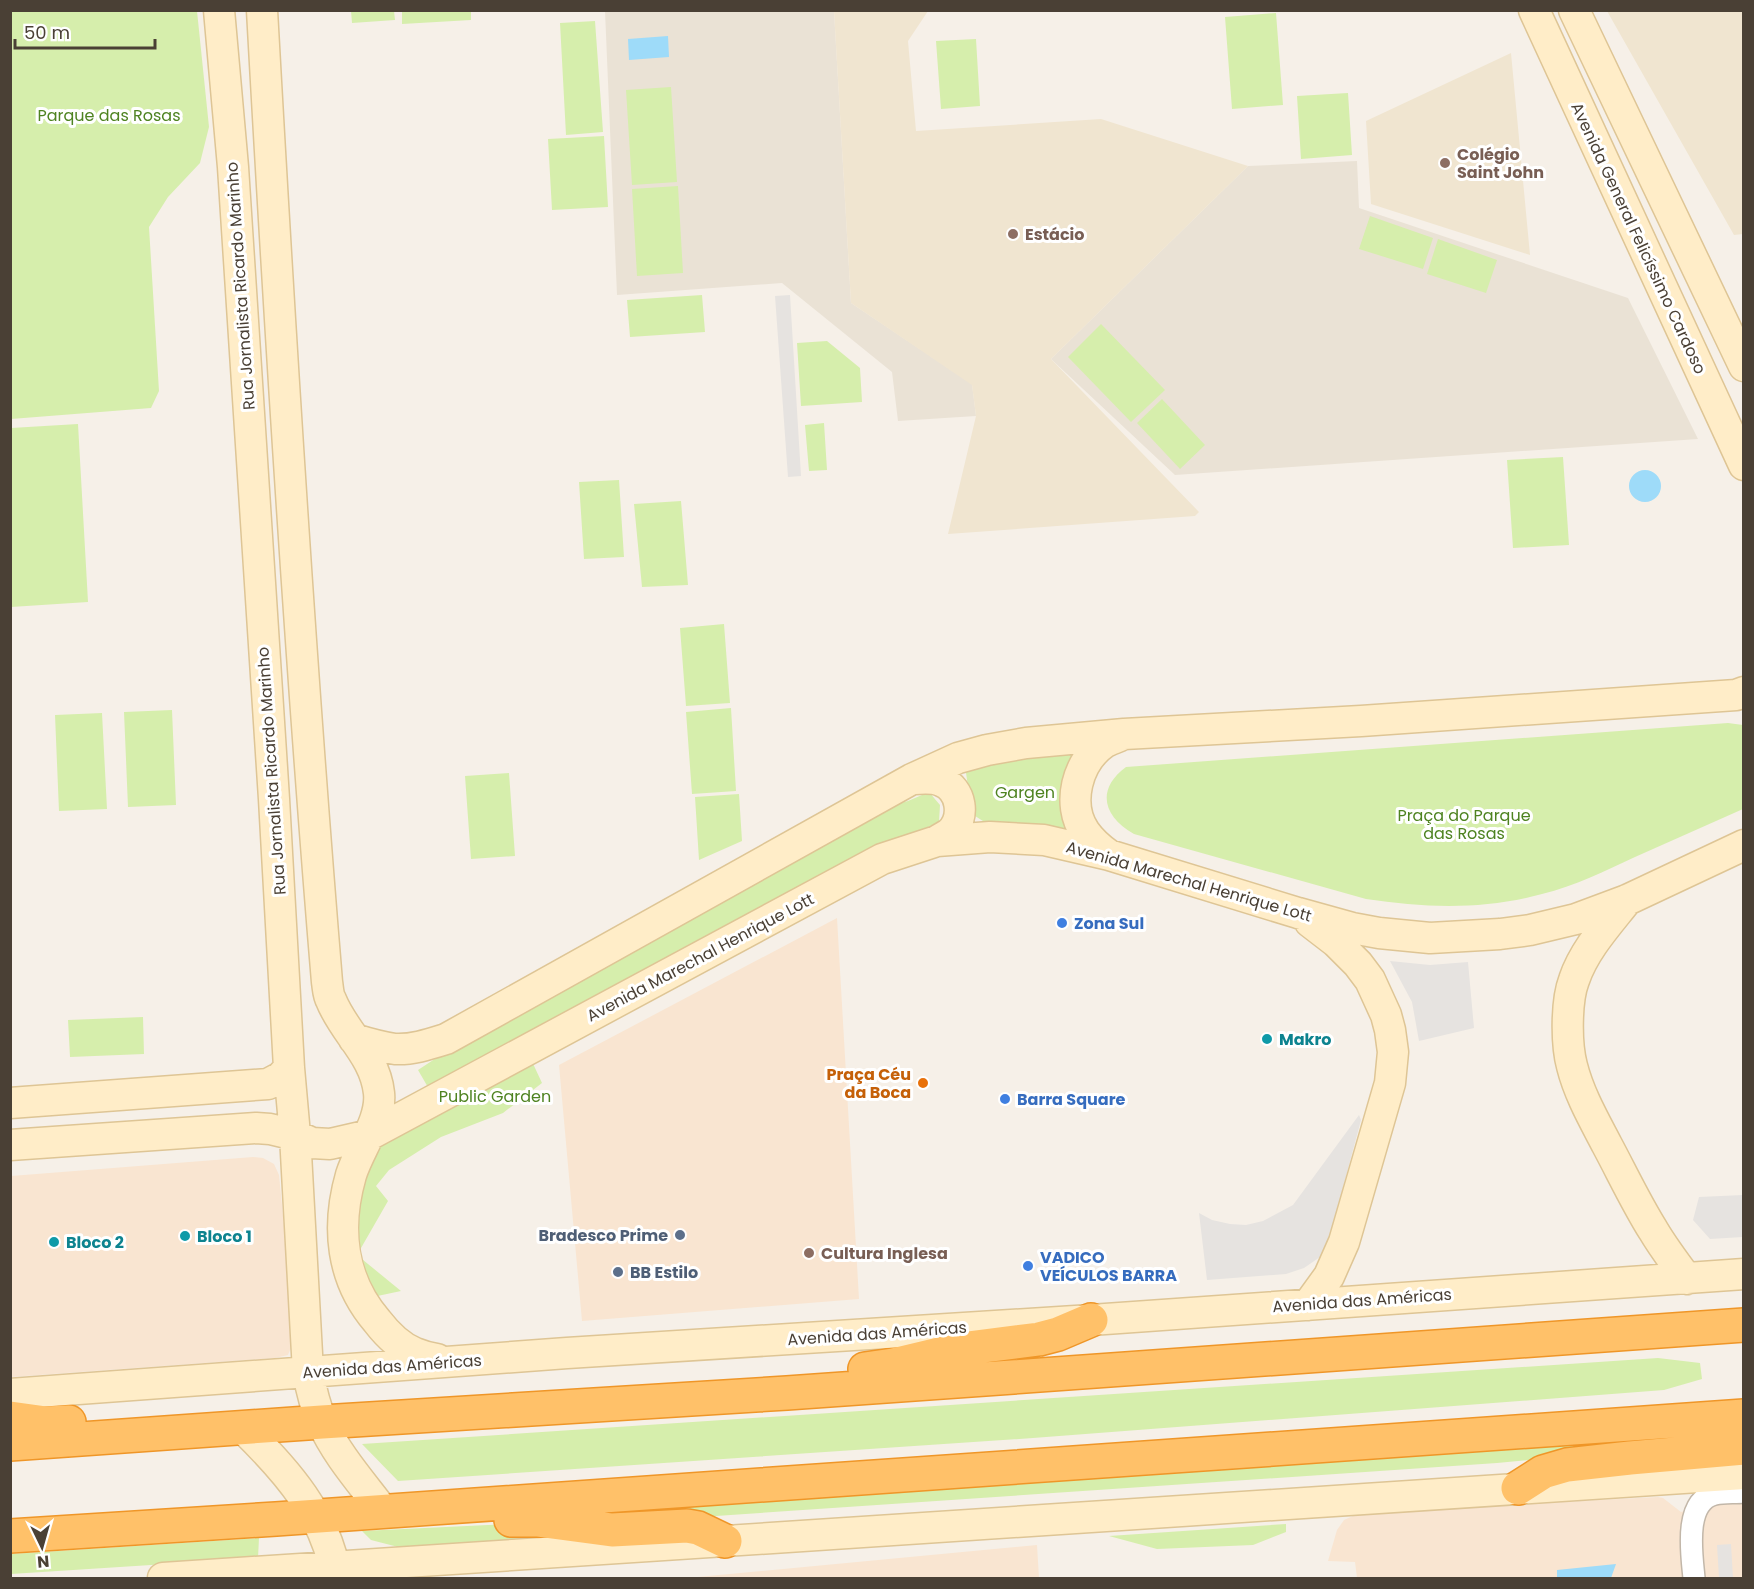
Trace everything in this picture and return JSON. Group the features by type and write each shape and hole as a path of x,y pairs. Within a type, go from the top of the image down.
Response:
{"highway":[{"path":"787,1393 816,1374 893,1365 960,1349 1039,1339 1058,1334 1091,1320"},
{"path":"10,1444 787,1393 1743,1325"},
{"path":"10,1536 1743,1416"},
{"path":"10,1418 46,1423 78,1423 120,1437"},
{"path":"1518,1488 1543,1472 1567,1465 1743,1448"},
{"path":"395,1510 449,1522 537,1520 612,1530 687,1526 698,1528 725,1541"}],"street":[{"name":"Rua Jornalista Ricardo Marinho","path":"219,10 233,167 308,1372 313,1398 333,1442 352,1471 395,1510"},
{"path":"262,10 288,468 311,798 327,982 330,1000 370,1060 380,1095 369,1135 352,1173 344,1211 344,1248 348,1272 364,1306 396,1341 416,1354 446,1362"},
{"name":"Avenida General Felicíssimo Cardoso","path":"1534,10 1743,465"},
{"path":"1574,10 1743,366"},
{"path":"1585,121 1583,109 1585,103 1590,99 1597,95 1606,95 1617,100"},
{"path":"233,167 270,166"},
{"path":"1655,274 1665,280 1678,278 1687,269 1690,256"},
{"path":"252,472 288,468"},
{"path":"354,1039 398,1049 446,1039 912,779 958,758 987,750 1026,743 1124,734 1361,721 1741,694"},
{"path":"1109,855 1096,846 1084,831 1076,812 1076,794 1080,774 1088,759 1104,743 1124,734"},
{"path":"912,779 929,778 941,781 951,787 958,798 961,810 958,822 951,832 938,841"},
{"path":"274,799 283,790 293,788 311,798"},
{"name":"Avenida Marechal Henrique Lott","path":"10,1145 256,1128 270,1129 312,1143 330,1144 369,1135 882,859 938,841 990,837 1044,840 1109,855 1352,928 1430,938 1475,937 1554,925 1627,900 1743,845"},
{"path":"1627,900 1587,953 1573,980 1569,1014 1569,1052 1580,1090 1593,1119 1653,1230 1687,1279"},
{"path":"1298,913 1336,942 1370,980 1386,1015 1393,1052 1390,1083 1344,1242 1329,1276 1308,1305"},
{"path":"510,1003 507,1018 511,1034 532,1047"},
{"path":"10,1103 268,1084 281,1077 289,1068"},
{"path":"213,1089 225,1099 229,1109 226,1121 216,1131"},
{"name":"Avenida das Américas","path":"10,1394 446,1362 1743,1274"},
{"path":"244,1429 290,1477 315,1516 330,1547 323,1573"},
{"path":"163,1578 323,1573 725,1541 1743,1474"},
{"path":"1694,1578 1691,1532 1697,1508 1713,1494 1743,1492"}],"shaded area":[{"path":"605,11 834,11 851,303 972,384 976,416 898,421 892,372 782,283 617,295"},
{"name":"Estácio","path":"834,11 928,11 908,41 916,131 1101,119 1248,166 1051,359 1199,512 1195,516 948,534 976,416 972,385 851,303"},
{"path":"1607,11 1743,11 1743,234 1734,235"},
{"name":"Colégio Saint John","path":"1511,53 1530,255 1371,204 1366,121"},
{"path":"1357,161 1359,208 1628,298 1698,439 1175,475 1051,359 1248,166"},
{"path":"790,295 801,476 788,477 775,296"},
{"path":"837,918 859,1299 582,1321 559,1065"},
{"path":"1390,961 1430,965 1468,962 1474,1028 1419,1041 1412,1002"},
{"path":"1359,1115 1361,1120 1329,1240 1320,1257 1304,1268 1286,1274 1207,1280 1199,1213 1212,1220 1246,1225 1263,1221 1293,1205"},
{"path":"263,1158 274,1164 279,1175 294,1326 293,1343 288,1355 275,1358 11,1377 11,1176"},
{"path":"1743,1195 1743,1237 1710,1239 1693,1220 1699,1197"},
{"path":"1663,1498 1681,1512 1732,1498 1743,1498 1743,1578 1357,1578 1355,1562 1328,1561 1337,1530 1344,1520 1362,1512"},
{"path":"1731,1544 1733,1578 1719,1578 1717,1545"},
{"path":"1037,1545 1039,1578 687,1578"}],"green space":[{"name":"Parque das Rosas","path":"10,11 197,11 209,127 200,163 168,197 149,227 159,391 151,408 11,419"},
{"path":"351,11 394,11 395,20 352,23"},
{"path":"402,11 471,11 471,20 402,24"},
{"path":"1276,13 1283,105 1232,109 1225,17"},
{"path":"595,21 603,132 566,135 560,23"},
{"path":"976,39 980,106 941,109 936,41"},
{"path":"671,87 677,182 632,185 626,90"},
{"path":"1348,93 1352,155 1301,159 1297,96"},
{"path":"604,136 608,207 552,210 548,139"},
{"path":"678,186 683,273 637,276 632,189"},
{"path":"1370,216 1433,238 1423,269 1359,249"},
{"path":"1438,239 1497,260 1486,293 1427,274"},
{"path":"702,295 705,332 630,337 627,300"},
{"path":"1101,324 1165,390 1131,422 1068,357"},
{"path":"827,341 860,368 862,402 801,406 797,343"},
{"path":"1162,399 1205,445 1180,469 1137,423"},
{"path":"824,423 827,470 809,471 805,425"},
{"path":"78,424 88,602 11,607 11,428"},
{"path":"1563,457 1569,545 1513,548 1507,460"},
{"path":"619,480 624,557 584,559 579,482"},
{"path":"681,501 688,585 642,587 634,504"},
{"path":"724,624 730,703 686,706 680,628"},
{"path":"731,708 736,791 692,794 686,712"},
{"path":"172,710 176,805 128,807 124,712"},
{"path":"102,713 107,809 59,811 55,715"},
{"name":"Praça do Parque das Rosas","path":"1728,723 1743,725 1743,809 1578,882 1554,891 1498,903 1432,906 1366,899 1134,834 1116,820 1107,803 1110,785 1126,767"},
{"name":"Gargen","path":"1089,744 1070,835 1000,832 972,814 965,766"},
{"path":"509,773 515,856 471,859 465,776"},
{"path":"929,792 940,805 939,822 903,838 429,1089 418,1070 453,1047 879,809"},
{"path":"739,794 742,841 699,860 695,797"},
{"path":"143,1017 144,1054 70,1057 68,1020"},
{"name":"Public Garden","path":"529,1055 542,1083 503,1113 441,1137 389,1170 376,1186 388,1201 357,1255 401,1291 368,1298 353,1268 351,1211 358,1177 376,1146 406,1125"},
{"path":"1658,1358 1700,1363 1702,1379 1664,1390 1033,1438 398,1481 362,1444"},
{"path":"1743,1428 1594,1454 1497,1463 627,1522 581,1507"},
{"path":"530,1523 566,1538 402,1548 371,1540 362,1531"},
{"path":"1286,1524 1286,1532 1253,1545 1157,1549 1109,1536"},
{"path":"259,1538 258,1558 11,1574 11,1554"}],"water":[{"path":"668,36 669,57 629,60 628,39"},
{"path":"1645,470 1657,474 1661,486 1657,498 1645,502 1633,498 1629,486 1633,474"},
{"path":"1616,1564 1611,1578 1557,1578 1557,1570"}],"place":[{"name":"Colégio Saint John","path":"1445,163"},
{"name":"Estácio","path":"1013,234"},
{"name":"Zona Sul","path":"1062,923"},
{"name":"Makro","path":"1267,1039"},
{"name":"Praça Céu da Boca","path":"923,1083"},
{"name":"Barra Square","path":"1005,1099"},
{"name":"Bradesco Prime","path":"680,1235"},
{"name":"Bloco 1","path":"185,1236"},
{"name":"Bloco 2","path":"54,1242"},
{"name":"Cultura Inglesa","path":"809,1253"},
{"name":"VADICO VEÍCULOS BARRA","path":"1028,1266"},
{"name":"BB Estilo","path":"618,1272"}]}
